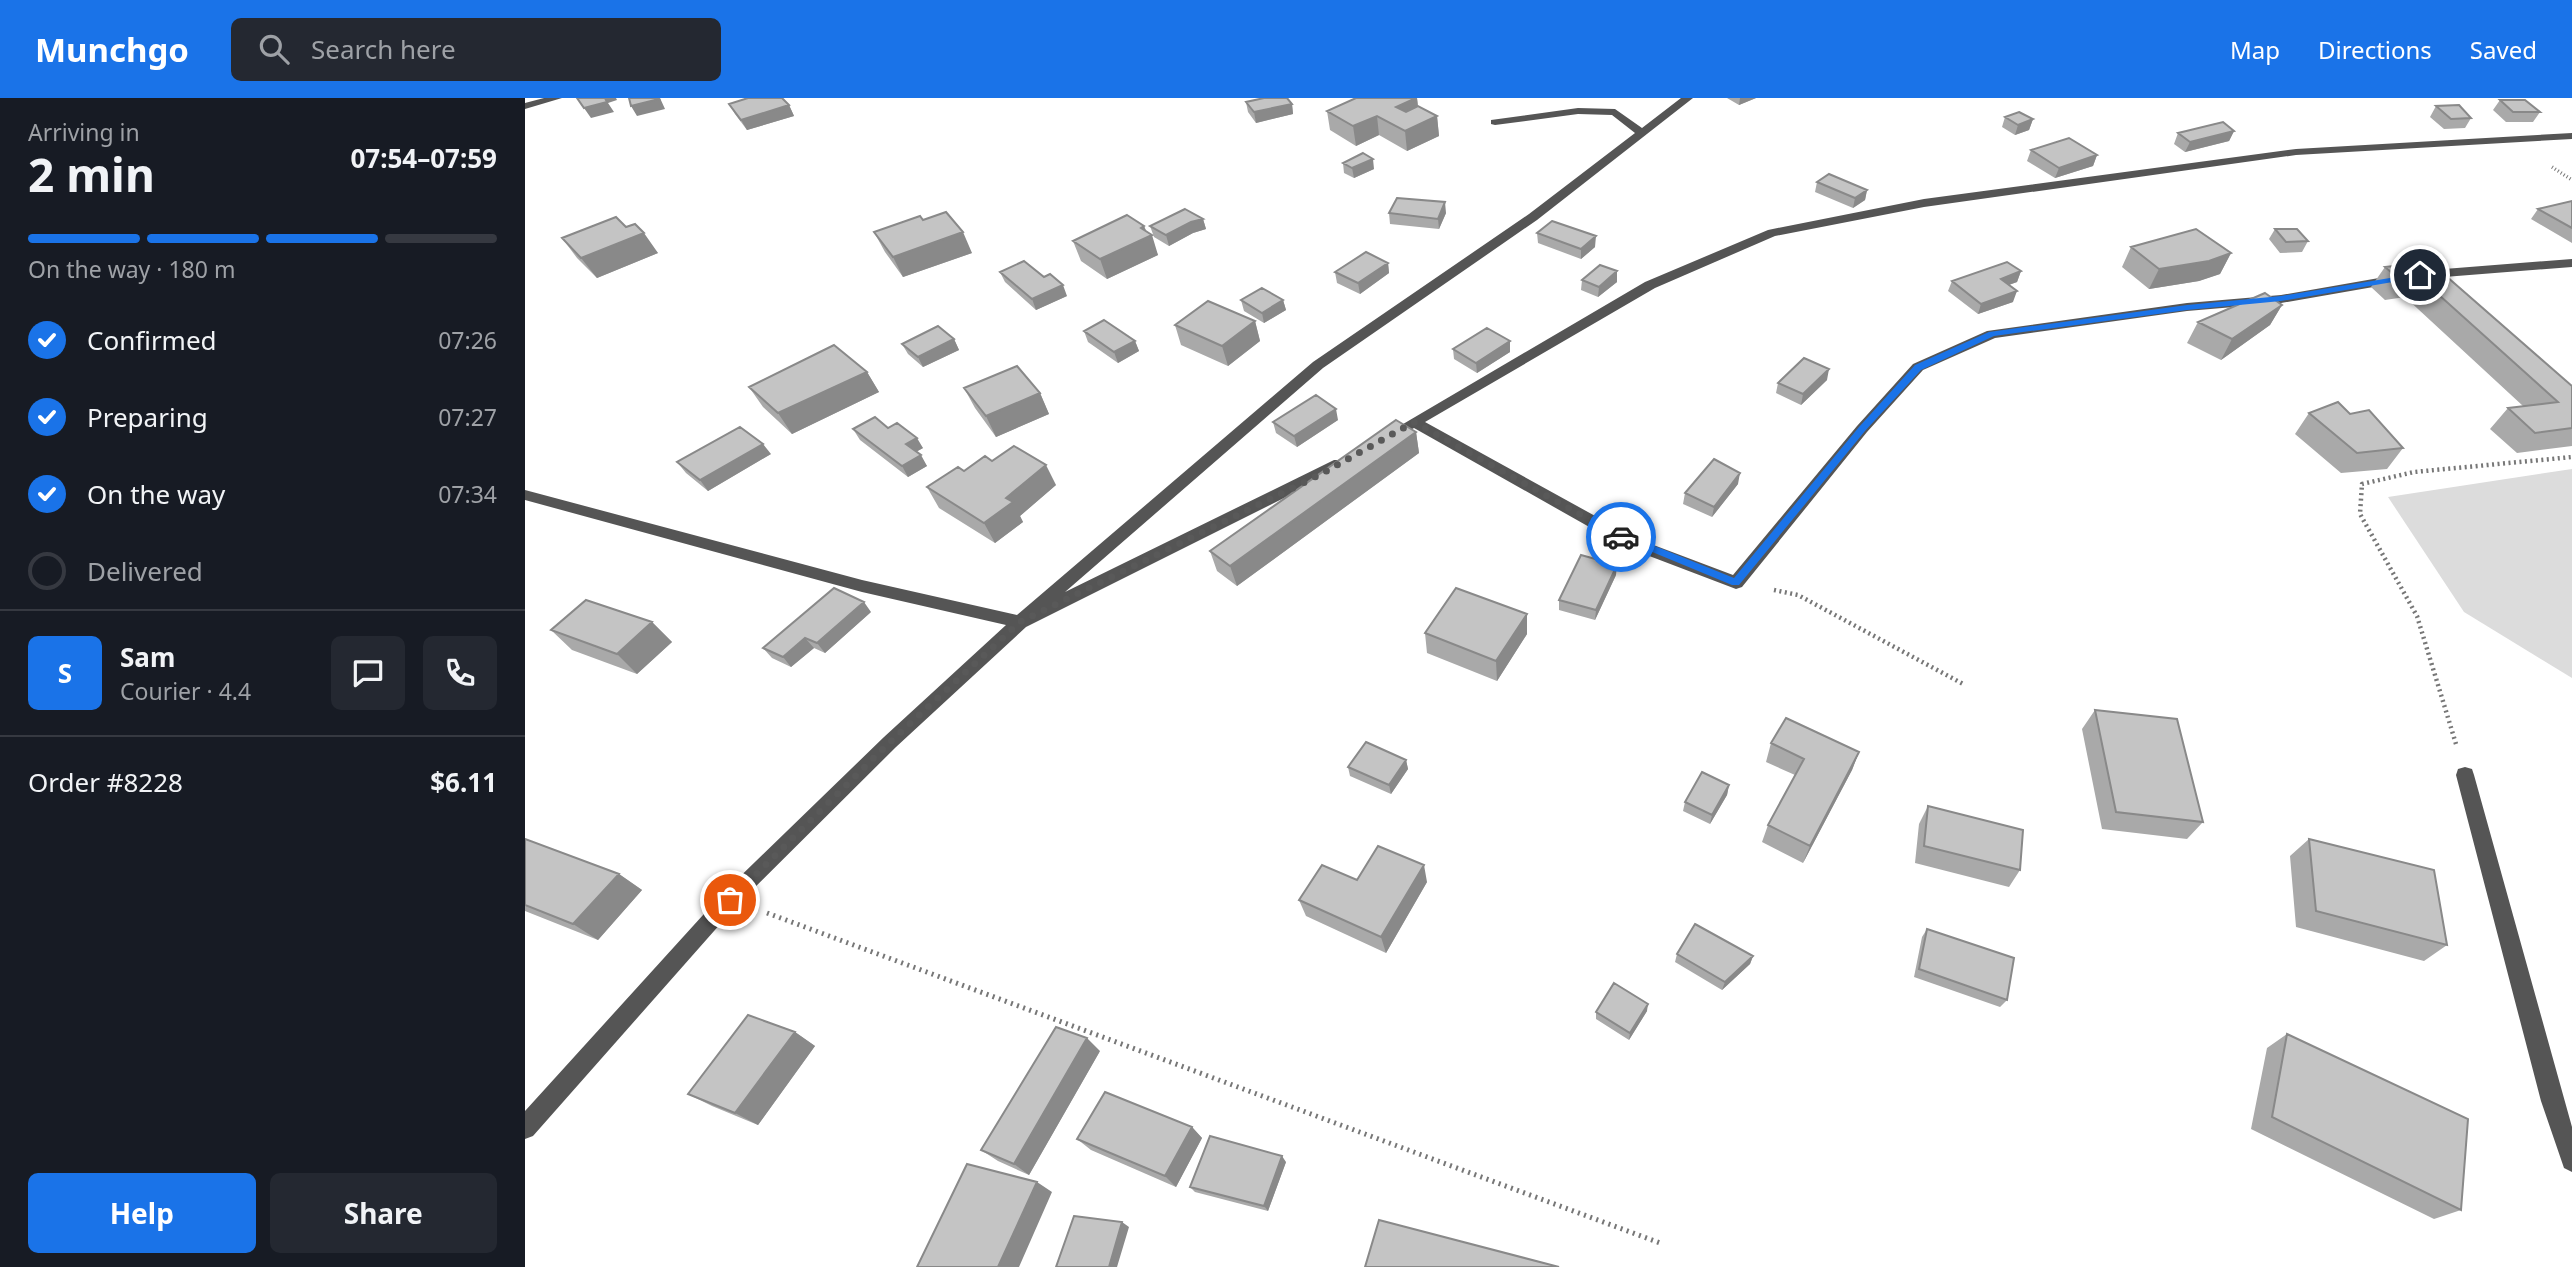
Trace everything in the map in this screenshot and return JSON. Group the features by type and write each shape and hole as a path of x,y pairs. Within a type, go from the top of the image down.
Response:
{"street":[{"path":"525,106 557,98"},
{"path":"525,1128 730,900 890,742 1020,622 1318,365 1533,217 1688,98"},
{"path":"1495,122 1578,111 1615,112 1643,134"},
{"path":"1379,442 1650,285 1772,233 1924,203 2296,152 2572,136"},
{"path":"1414,422 1629,542 1735,583 1862,429 1918,368 1992,334 2187,307 2281,299 2420,275 2572,263"},
{"path":"525,495 862,586 1020,622 1356,454"},
{"path":"2465,775 2562,1102 2572,1160"}],"path":[{"path":"2465,775 2417,616 2360,514 2362,484 2414,472 2572,457"},
{"path":"1735,583 1798,595 1965,685"},
{"path":"730,900 1660,1243"}],"shaded area":[{"path":"2572,469 2572,678 2464,612 2388,497"}],"building":[{"path":"577,98 605,98 607,102 584,108"},
{"path":"629,98 658,98 659,99 631,106"},
{"path":"748,98 782,98 789,105 741,120 729,104"},
{"path":"1264,98 1287,98 1292,104 1254,112 1246,102"},
{"path":"1356,98 1416,98 1396,107 1406,112 1418,106 1437,116 1405,131 1377,116 1353,126 1327,111"},
{"path":"2500,100 2525,100 2540,112 2513,112"},
{"path":"2459,105 2471,118 2451,119 2436,106"},
{"path":"2019,112 2033,119 2018,125 2005,117"},
{"path":"2223,122 2234,131 2190,142 2178,133"},
{"path":"2069,138 2097,155 2059,168 2031,150"},
{"path":"1363,153 1373,159 1352,168 1343,163"},
{"path":"1829,174 1867,190 1855,198 1817,182"},
{"path":"1397,198 1445,202 1438,219 1389,213"},
{"path":"2572,201 2572,228 2538,209"},
{"path":"1185,209 1203,219 1166,235 1150,226"},
{"path":"946,212 963,232 893,257 874,232 920,216 923,220"},
{"path":"1127,215 1152,235 1100,259 1073,241"},
{"path":"616,217 626,227 635,224 644,233 581,258 562,238"},
{"path":"1552,221 1596,236 1581,249 1537,233"},
{"path":"2196,229 2231,253 2209,261 2159,269 2131,247"},
{"path":"2275,229 2297,229 2308,241 2286,242"},
{"path":"1366,252 1388,263 1358,283 1335,272"},
{"path":"1024,261 1044,277 1050,274 1063,285 1032,299 1000,272"},
{"path":"2007,262 2021,271 2001,279 2017,291 1981,304 1952,281"},
{"path":"2430,262 2572,386 2572,428 2535,433 2508,408 2558,402 2419,277 2399,279 2385,267"},
{"path":"1600,265 1617,271 1599,287 1582,280"},
{"path":"1262,288 1283,300 1262,313 1241,300"},
{"path":"2265,293 2282,305 2232,339 2198,322"},
{"path":"1208,301 1255,321 1222,346 1175,325"},
{"path":"1104,320 1135,341 1114,352 1084,331"},
{"path":"938,326 954,339 918,357 902,344"},
{"path":"1487,328 1510,341 1476,363 1453,349"},
{"path":"834,345 867,372 778,413 749,387"},
{"path":"1804,358 1829,369 1803,394 1778,383"},
{"path":"1017,366 1040,393 986,416 964,388"},
{"path":"1316,395 1336,409 1294,436 1273,422"},
{"path":"2338,402 2350,414 2369,410 2403,448 2357,453 2309,413"},
{"path":"875,417 888,428 897,423 917,438 906,444 921,455 902,466 853,429"},
{"path":"1396,420 1416,432 1230,566 1210,551"},
{"path":"740,427 763,444 700,480 677,462"},
{"path":"1014,446 1046,465 1006,498 1013,502 984,523 927,487 958,467 964,471 985,456 992,461"},
{"path":"1714,459 1740,473 1714,507 1685,493"},
{"path":"1581,555 1617,565 1596,610 1559,600"},
{"path":"834,588 864,602 817,643 805,638 783,657 763,648"},
{"path":"1456,588 1527,614 1496,661 1425,633"},
{"path":"586,600 652,622 617,654 551,630"},
{"path":"2095,710 2177,719 2203,822 2116,812"},
{"path":"1786,718 1859,752 1810,846 1768,825 1804,759 1771,743"},
{"path":"1366,742 1406,760 1389,785 1348,767"},
{"path":"1702,772 1729,785 1712,815 1685,802"},
{"path":"1928,806 2023,830 2020,870 1924,846"},
{"path":"525,839 619,874 573,924 525,905"},
{"path":"2309,839 2434,870 2447,945 2316,911"},
{"path":"1378,846 1424,865 1381,937 1299,900 1322,865 1357,880"},
{"path":"1695,924 1753,956 1725,982 1677,954"},
{"path":"1927,929 2014,958 2007,1000 1919,969"},
{"path":"1614,983 1648,1004 1630,1033 1596,1012"},
{"path":"748,1015 795,1032 735,1113 688,1094"},
{"path":"1056,1027 1087,1038 1014,1164 981,1150"},
{"path":"2287,1034 2468,1119 2461,1210 2272,1117"},
{"path":"1105,1092 1192,1127 1165,1176 1077,1139"},
{"path":"1210,1136 1282,1156 1264,1206 1190,1187"},
{"path":"967,1164 1037,1182 998,1267 917,1267"},
{"path":"1074,1216 1122,1222 1109,1267 1056,1267"},
{"path":"1379,1220 1559,1267 1365,1267"}],"way so far":[{"path":"730,900 890,742 1020,622 1321,474 1414,422 1621,537"}],"route":[{"path":"1621,537 1735,583 1862,429 1918,368 1992,334 2187,307 2281,299 2420,275"}]}
